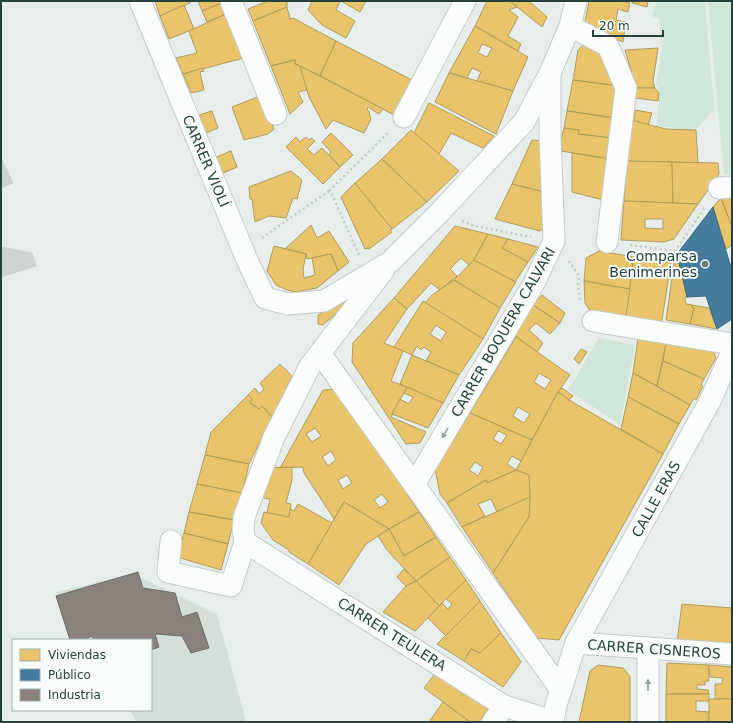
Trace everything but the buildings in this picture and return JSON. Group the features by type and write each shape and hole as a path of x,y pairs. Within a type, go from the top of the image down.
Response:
{"street":[{"name":"CARRER VIOLÍ","path":"140,1 265,298 288,304"},
{"path":"231,1 276,114"},
{"path":"404,117 465,1"},
{"name":"CARRER BOQUERA CALVARI","path":"288,304 324,301 390,262 439,213 524,122 550,73 570,26 576,1"},
{"path":"570,26 608,46 626,88 607,242"},
{"name":"CARRER BOQUERA CALVARI","path":"414,485 534,283 554,241 550,136 550,73"},
{"path":"172,541 168,572 231,586 244,536 244,517 274,437 310,366 390,262"},
{"path":"593,321 732,344"},
{"name":"CALLE ERAS","path":"553,722 556,705 576,643 710,401 732,352"},
{"path":"320,353 561,690"},
{"path":"710,401 732,394"},
{"name":"CARRER TEULERA","path":"244,536 498,714 553,722"},
{"name":"CARRER CISNEROS","path":"576,643 732,654"},
{"path":"648,648 648,722"}],"path":[{"path":"244,251 330,190 404,117"},
{"path":"607,242 675,251 726,187"},
{"path":"330,190 368,275"},
{"path":"475,226 554,241"}],"shaded area":[{"path":"133,574 217,614 246,722 137,722 131,711 152,711 152,639 72,639 56,592"}],"green space":[{"path":"657,1 705,1 714,110 695,130 656,126 660,91 656,84 662,49 659,19 652,17"},
{"path":"708,1 732,1 732,174 724,174"},
{"path":"599,338 635,345 620,425 568,390"}],"place":[{"name":"Comparsa Benimerines","path":"705,264"}]}
